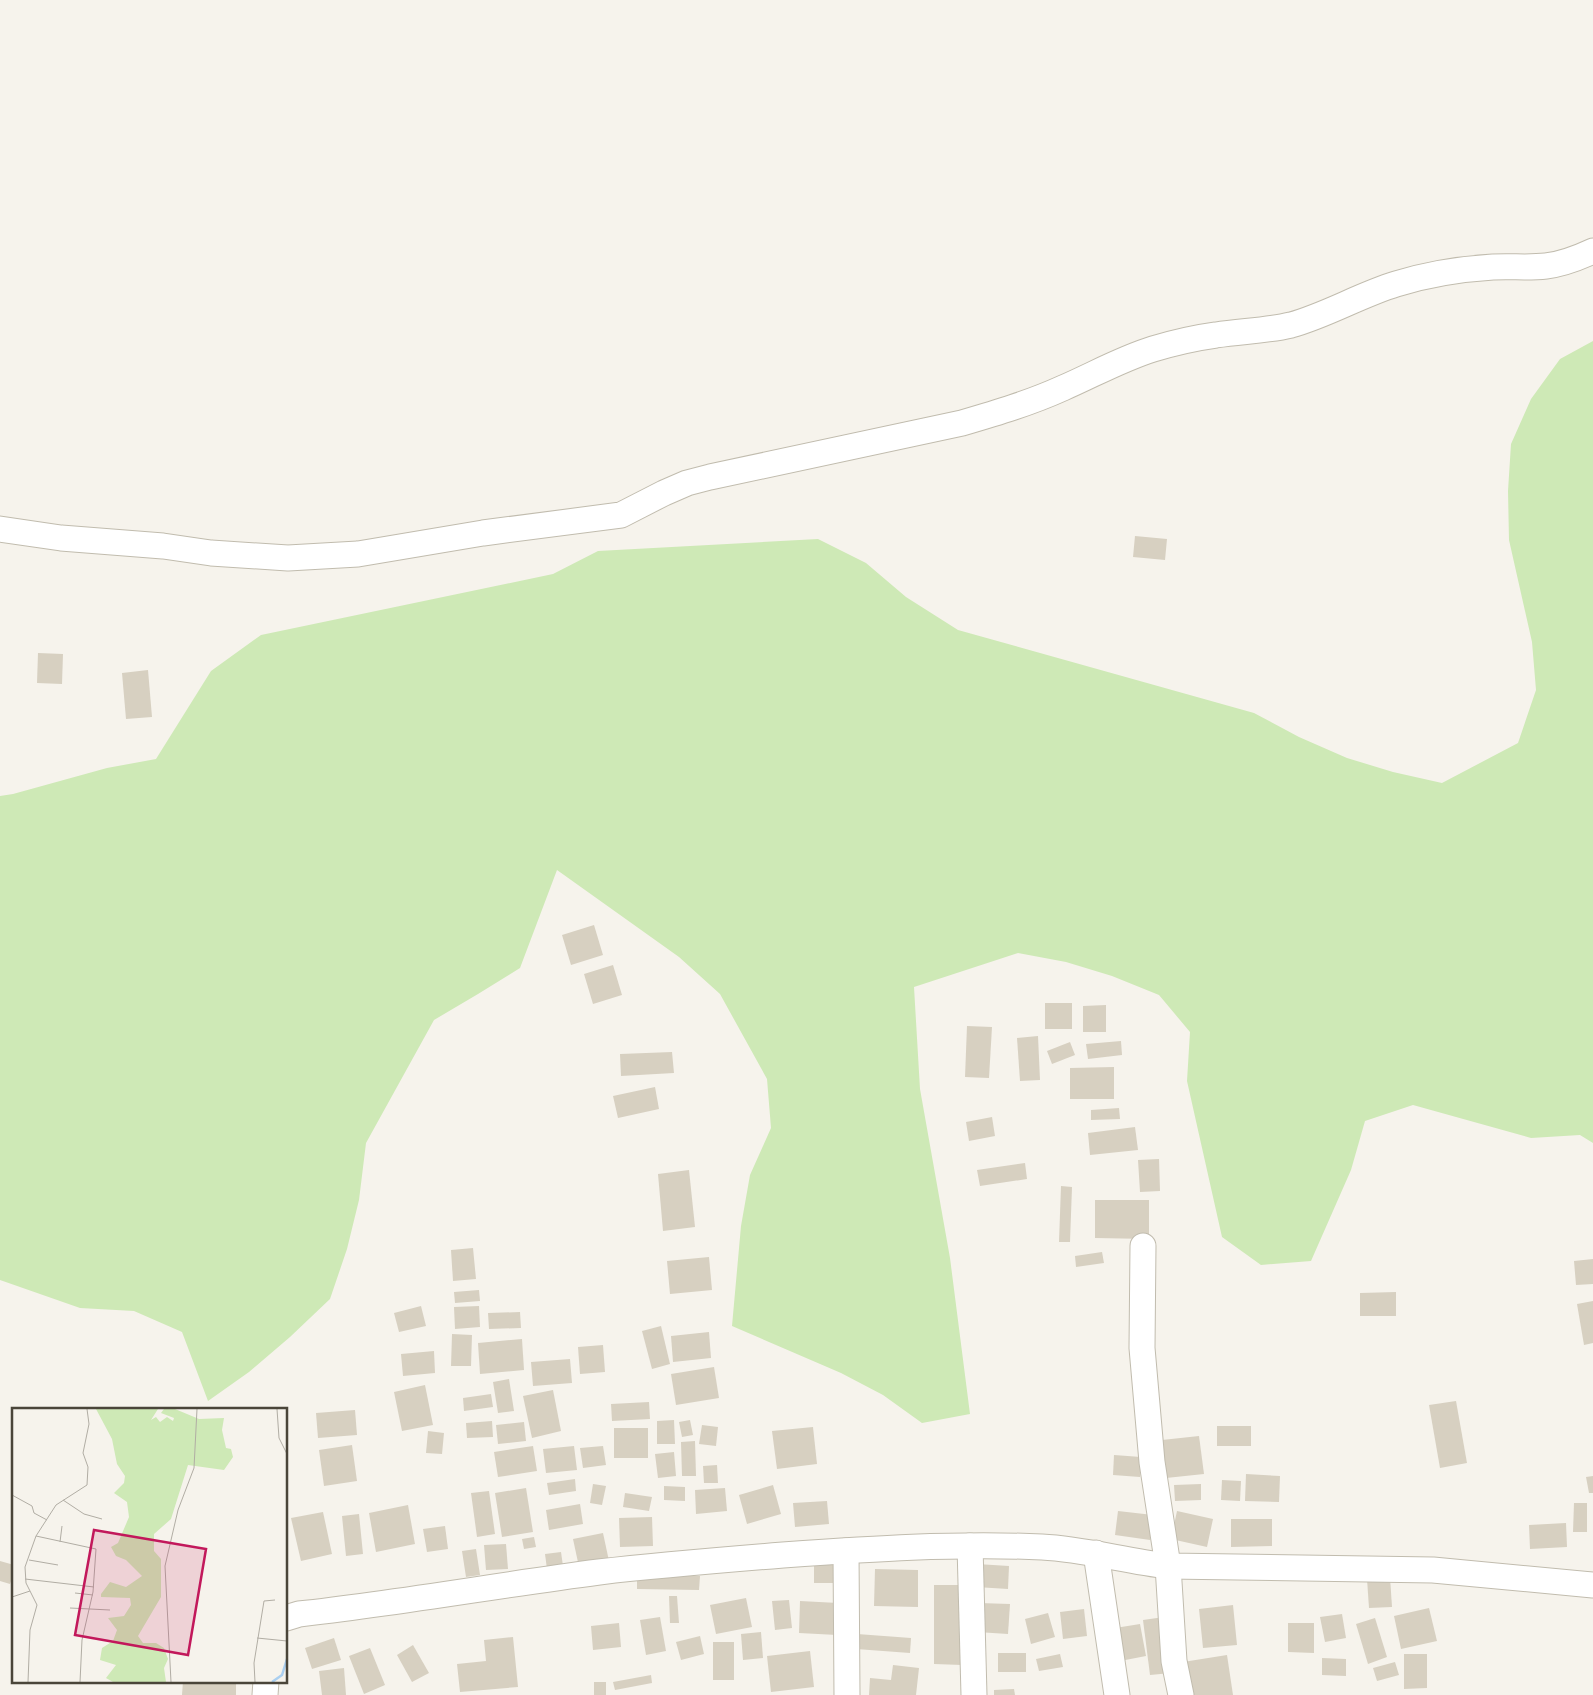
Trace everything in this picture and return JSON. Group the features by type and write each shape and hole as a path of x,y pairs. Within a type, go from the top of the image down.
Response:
{"street":[{"path":"0,530 61,538 163,546 210,553 288,558 358,554 483,533 621,515 687,483 962,423 996,413 1062,388 1123,360 1184,341 1292,324 1364,295 1428,276 1460,270 1494,267 1546,266 1565,262 1593,251"},
{"path":"1143,1246 1142,1348 1152,1462 1168,1566 1174,1661 1182,1695"},
{"path":"970,1546 974,1695"},
{"path":"288,1617 299,1614 600,1572 743,1558 920,1547 1045,1547 1096,1553 1142,1563 1168,1566 1432,1570 1593,1585"},
{"path":"846,1551 847,1695"},
{"path":"1096,1553 1117,1695"},
{"path":"265,1695 266,1682"}],"green space":[{"path":"1593,341 1593,1143 1580,1135 1531,1138 1413,1105 1365,1121 1351,1170 1311,1261 1261,1265 1222,1237 1187,1081 1190,1032 1159,995 1112,976 1066,962 1018,953 914,987 920,1089 950,1258 970,1414 922,1423 883,1395 841,1373 732,1326 741,1226 750,1175 771,1128 767,1079 720,994 679,957 557,870 520,968 434,1020 366,1143 359,1200 347,1249 330,1299 249,1372 208,1401 182,1332 134,1311 80,1308 0,1280 0,796 107,768 156,759 211,671 261,635 553,574 598,551 818,539 866,563 906,597 958,630 1254,713 1299,737 1347,758 1393,772 1442,783 1518,743 1536,690 1532,642 1509,540 1508,491 1511,444 1531,399 1560,359"}],"building":[{"path":"1135,536 1167,539 1165,560 1133,557"},
{"path":"38,653 63,654 62,684 37,683"},
{"path":"148,670 152,717 126,719 122,673"},
{"path":"594,925 603,955 571,965 562,935"},
{"path":"613,965 622,995 593,1004 584,974"},
{"path":"1045,1003 1072,1003 1072,1029 1045,1029"},
{"path":"1106,1005 1106,1032 1083,1032 1083,1006"},
{"path":"967,1026 992,1027 989,1078 965,1077"},
{"path":"1038,1036 1040,1080 1020,1081 1017,1038"},
{"path":"1121,1041 1122,1055 1088,1059 1086,1044"},
{"path":"1070,1042 1075,1055 1052,1064 1047,1051"},
{"path":"672,1052 674,1073 621,1076 620,1054"},
{"path":"1114,1067 1114,1099 1070,1099 1070,1068"},
{"path":"655,1087 659,1109 618,1118 613,1096"},
{"path":"1119,1108 1120,1119 1091,1120 1091,1110"},
{"path":"992,1117 995,1136 969,1141 966,1122"},
{"path":"1135,1127 1138,1150 1090,1155 1088,1133"},
{"path":"1159,1159 1160,1191 1140,1192 1138,1160"},
{"path":"1025,1163 1027,1179 980,1186 977,1170"},
{"path":"689,1170 695,1227 663,1231 658,1174"},
{"path":"1061,1186 1072,1187 1070,1242 1059,1242"},
{"path":"1095,1200 1149,1200 1149,1239 1095,1238"},
{"path":"473,1248 476,1279 453,1281 451,1250"},
{"path":"1102,1252 1104,1263 1076,1267 1075,1256"},
{"path":"709,1257 712,1290 670,1294 667,1261"},
{"path":"1593,1259 1593,1284 1576,1285 1574,1261"},
{"path":"479,1290 480,1301 455,1303 454,1292"},
{"path":"1396,1292 1396,1316 1360,1316 1360,1293"},
{"path":"1593,1301 1593,1343 1584,1345 1577,1304"},
{"path":"421,1306 426,1326 399,1332 394,1313"},
{"path":"479,1306 480,1327 455,1329 454,1307"},
{"path":"520,1312 521,1328 489,1329 488,1313"},
{"path":"661,1326 670,1364 652,1369 642,1331"},
{"path":"709,1332 711,1358 673,1362 671,1336"},
{"path":"452,1334 472,1335 471,1366 451,1366"},
{"path":"522,1339 524,1370 480,1374 478,1343"},
{"path":"603,1345 605,1372 580,1374 578,1347"},
{"path":"434,1351 435,1373 403,1376 401,1354"},
{"path":"570,1359 572,1383 533,1386 531,1362"},
{"path":"714,1367 719,1398 676,1405 671,1374"},
{"path":"509,1379 514,1411 498,1413 493,1382"},
{"path":"425,1385 433,1425 402,1431 394,1392"},
{"path":"553,1390 561,1431 532,1438 523,1396"},
{"path":"491,1394 493,1407 464,1411 463,1398"},
{"path":"1456,1401 1467,1463 1440,1468 1429,1405"},
{"path":"649,1402 650,1419 612,1421 611,1404"},
{"path":"355,1410 357,1435 318,1438 316,1413"},
{"path":"674,1420 675,1444 657,1444 657,1421"},
{"path":"690,1420 693,1435 682,1437 679,1422"},
{"path":"492,1421 493,1437 467,1438 466,1423"},
{"path":"524,1422 526,1441 498,1444 496,1425"},
{"path":"702,1425 718,1427 716,1446 699,1444"},
{"path":"1217,1426 1251,1426 1251,1446 1217,1446"},
{"path":"813,1427 817,1464 777,1469 772,1431"},
{"path":"614,1428 648,1428 648,1458 614,1458"},
{"path":"428,1431 444,1433 442,1454 426,1453"},
{"path":"1199,1436 1204,1474 1166,1478 1162,1440"},
{"path":"695,1441 696,1476 682,1476 681,1442"},
{"path":"352,1445 357,1481 324,1486 319,1450"},
{"path":"533,1446 537,1471 498,1477 494,1452"},
{"path":"574,1446 577,1470 546,1473 543,1449"},
{"path":"603,1446 606,1465 583,1468 580,1448"},
{"path":"674,1452 676,1476 658,1478 655,1454"},
{"path":"1114,1455 1141,1457 1140,1477 1113,1475"},
{"path":"717,1465 718,1483 704,1483 703,1466"},
{"path":"1246,1474 1280,1476 1279,1502 1245,1501"},
{"path":"1593,1476 1593,1493 1589,1493 1586,1477"},
{"path":"575,1479 576,1491 549,1495 547,1483"},
{"path":"1222,1480 1241,1481 1240,1501 1221,1500"},
{"path":"593,1484 606,1486 602,1505 590,1503"},
{"path":"1201,1484 1201,1500 1175,1501 1174,1485"},
{"path":"773,1485 781,1514 747,1524 739,1495"},
{"path":"664,1486 685,1487 685,1501 664,1500"},
{"path":"526,1488 533,1532 502,1537 495,1493"},
{"path":"725,1488 727,1511 696,1514 695,1490"},
{"path":"489,1491 495,1534 477,1537 471,1493"},
{"path":"625,1493 652,1497 649,1511 623,1507"},
{"path":"827,1501 829,1524 795,1527 793,1503"},
{"path":"1574,1503 1587,1503 1587,1532 1573,1532"},
{"path":"580,1504 583,1524 549,1530 546,1510"},
{"path":"408,1505 415,1544 376,1552 369,1513"},
{"path":"1118,1511 1153,1515 1150,1540 1115,1535"},
{"path":"1177,1511 1213,1519 1207,1547 1171,1539"},
{"path":"323,1512 332,1554 301,1561 291,1518"},
{"path":"359,1514 363,1554 346,1556 342,1516"},
{"path":"652,1517 653,1546 620,1547 619,1518"},
{"path":"1231,1519 1272,1519 1272,1546 1231,1547"},
{"path":"1566,1523 1567,1547 1530,1549 1529,1525"},
{"path":"445,1526 448,1549 427,1552 423,1529"},
{"path":"603,1533 609,1561 579,1567 573,1539"},
{"path":"534,1537 536,1547 524,1549 522,1539"},
{"path":"506,1544 508,1569 486,1570 484,1545"},
{"path":"476,1549 480,1575 466,1577 462,1551"},
{"path":"561,1552 563,1566 547,1569 545,1554"},
{"path":"814,1557 843,1557 844,1583 814,1583"},
{"path":"0,1561 12,1564 10,1584 0,1581"},
{"path":"977,1564 1009,1566 1008,1589 976,1587"},
{"path":"875,1569 918,1570 918,1607 874,1606"},
{"path":"637,1575 700,1576 699,1590 637,1589"},
{"path":"1390,1577 1392,1607 1369,1608 1367,1579"},
{"path":"934,1585 962,1585 962,1665 934,1664"},
{"path":"669,1596 677,1596 679,1623 670,1623"},
{"path":"746,1598 752,1627 716,1634 710,1605"},
{"path":"789,1600 792,1628 775,1630 772,1601"},
{"path":"800,1601 838,1603 837,1635 799,1633"},
{"path":"979,1603 1010,1604 1008,1634 977,1632"},
{"path":"1233,1605 1237,1645 1203,1648 1199,1609"},
{"path":"1429,1608 1437,1641 1401,1649 1394,1616"},
{"path":"1084,1609 1087,1636 1063,1639 1060,1612"},
{"path":"1048,1613 1055,1637 1031,1644 1025,1619"},
{"path":"1342,1614 1346,1638 1325,1642 1320,1617"},
{"path":"660,1617 666,1651 646,1655 640,1620"},
{"path":"1164,1617 1171,1673 1150,1675 1143,1620"},
{"path":"1375,1618 1387,1657 1368,1664 1356,1624"},
{"path":"619,1623 621,1647 593,1650 591,1626"},
{"path":"1288,1623 1314,1623 1314,1653 1288,1652"},
{"path":"1140,1624 1146,1656 1115,1662 1109,1629"},
{"path":"761,1632 763,1658 743,1660 741,1634"},
{"path":"857,1634 911,1638 910,1653 856,1649"},
{"path":"700,1636 704,1654 681,1660 676,1642"},
{"path":"513,1637 518,1687 460,1692 457,1664 486,1661 484,1640"},
{"path":"334,1638 341,1660 312,1669 305,1648"},
{"path":"713,1642 734,1642 734,1680 713,1680"},
{"path":"413,1645 429,1673 412,1682 397,1655"},
{"path":"370,1648 385,1685 364,1694 349,1656"},
{"path":"810,1651 814,1687 771,1692 767,1656"},
{"path":"998,1653 1026,1653 1026,1672 998,1672"},
{"path":"1060,1654 1063,1667 1039,1671 1036,1659"},
{"path":"1404,1654 1427,1654 1427,1688 1404,1689"},
{"path":"1227,1655 1233,1695 1188,1695 1183,1662"},
{"path":"1322,1658 1346,1659 1346,1676 1322,1675"},
{"path":"1395,1662 1399,1675 1377,1681 1373,1668"},
{"path":"893,1665 919,1668 916,1695 869,1695 870,1678 891,1680"},
{"path":"344,1668 346,1695 322,1695 319,1671"},
{"path":"651,1675 652,1683 615,1690 613,1682"},
{"path":"183,1682 236,1682 236,1695 182,1695"},
{"path":"594,1682 606,1682 606,1695 594,1695"},
{"path":"1014,1689 1015,1695 994,1695 994,1690"}]}
